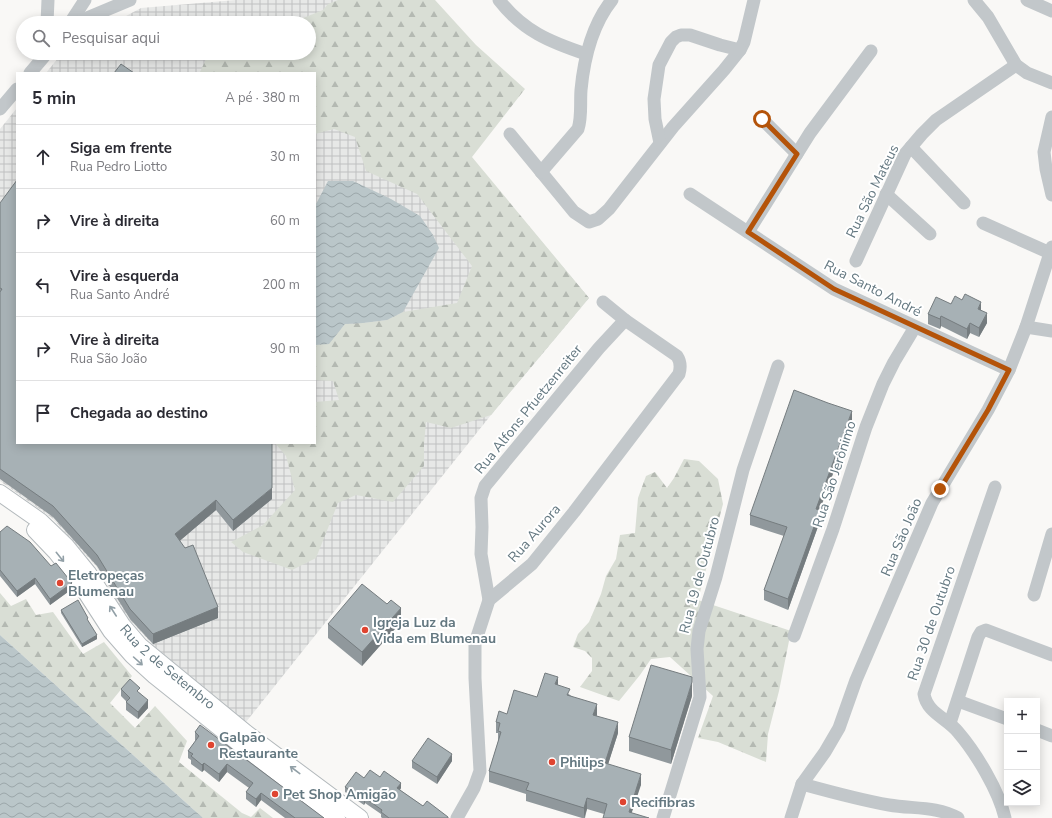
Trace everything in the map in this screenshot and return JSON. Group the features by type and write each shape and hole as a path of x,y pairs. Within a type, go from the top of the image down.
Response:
{"main road":[{"name":"Rua 2 de Setembro","path":"0,493 40,521 66,546 88,573 122,625 140,646 246,733 360,818"},
{"name":"Rua 2 de Setembro","path":"0,504 33,528 56,552 78,580 111,631 132,655 155,676 228,735 338,818"}],"street":[{"path":"47,16 48,0"},
{"path":"75,16 85,0"},
{"path":"92,16 130,0"},
{"path":"499,0 509,13 526,27 546,39 586,54"},
{"path":"541,172 578,129 580,123 581,90 586,54 606,7 612,0"},
{"path":"510,134 574,212 589,222 598,219 609,209 660,143 740,50 744,42 754,0"},
{"path":"974,0 988,17 1016,65 1027,73 1052,83"},
{"path":"1027,0 1052,11"},
{"path":"660,143 654,99 659,65 671,42 676,37 681,35 690,35 740,50"},
{"path":"748,232 810,133 871,51"},
{"path":"31,72 41,60"},
{"name":"Rua São Mateus","path":"856,261 905,154 936,120 1016,65"},
{"path":"0,109 16,90"},
{"path":"1052,117 1044,152 1052,195"},
{"path":"762,119 797,154"},
{"path":"911,147 964,203"},
{"name":"Rua Santo André","path":"690,194 834,289 1009,370"},
{"path":"886,194 930,234"},
{"path":"983,223 1051,250"},
{"name":"Rua São João","path":"791,818 802,784 825,752 839,728 856,680 932,504 988,410 1009,370 1026,327 1051,250"},
{"path":"603,302 625,320"},
{"name":"Rua Aurora","path":"489,600 532,564 574,512 679,374 681,366 677,356 625,320"},
{"name":"Rua Alfons Pfuetzenreiter","path":"489,600 481,554 481,498 486,486 594,354 625,320"},
{"name":"Rua São Jerônimo","path":"794,636 833,529 866,427 883,384 915,327"},
{"path":"1026,327 1052,331"},
{"name":"Rua 19 de Outubro","path":"664,818 700,697 697,649 699,631 716,577 743,470 778,366"},
{"name":"Rua 30 de Outubro","path":"995,487 924,694 925,702 931,710 950,723 974,752 987,775 1005,818"},
{"path":"1034,596 1048,564 1052,534"},
{"path":"457,818 474,788 480,770 475,678 475,643 489,600"},
{"path":"950,723 978,637 981,632 986,630 1052,655"},
{"path":"958,701 1004,718"},
{"path":"1040,731 1052,736"},
{"path":"802,784 860,800 946,812 958,818"}],"shaded area":[{"path":"236,0 338,0 589,298 491,415 246,722 154,646 126,616 96,566 52,518 0,481 0,129 16,109 16,444 316,444 316,72 47,72 56,60 316,60 316,16 126,16 141,8"}],"green space":[{"path":"338,0 435,0 476,45 525,89 472,157 589,298 491,415 451,428 426,422 424,466 393,502 356,495 338,503 316,558 292,570 243,552 231,542 263,525 295,490 286,456 276,444 316,444 316,402 339,400 333,381 316,380 316,345 331,341 345,324 387,320 403,312 457,303 472,266 417,194 366,171 355,137 334,129 316,134 316,72 200,72 206,60 316,60 316,16 308,16 323,10 328,4"},
{"path":"684,459 699,461 718,479 723,504 698,600 791,631 779,691 768,734 766,762 718,742 698,738 713,696 670,657 651,659 619,701 580,687 592,671 592,658 585,651 573,647 578,634 589,622 601,594 606,576 616,559 620,535 635,533 638,498 646,476 655,472 667,488"},
{"path":"0,593 11,606 26,599 36,615 53,612 83,654 104,642 132,676 110,703 135,728 155,706 187,741 179,762 242,813 251,817 260,808 273,818 203,818 0,635"}],"water":[{"path":"328,181 353,181 391,199 420,216 433,235 439,248 403,312 387,320 345,324 329,344 316,345 316,204"},
{"path":"0,635 203,818 0,818"}],"building":[{"path":"121,64 133,72 115,72"},
{"path":"16,181 16,444 272,444 272,488 233,520 216,500 175,534 185,548 193,545 218,607 153,634 130,609 97,555 53,506 0,469 0,292 2,289 0,288 0,203"},
{"path":"965,294 981,302 978,309 987,313 979,328 970,323 967,329 941,316 940,319 928,314 936,297 951,304 955,296 962,300"},
{"path":"794,390 852,411 816,509 820,510 788,599 764,590 787,527 750,515"},
{"path":"7,526 30,542 51,566 56,563 72,583 50,599 35,578 17,591 0,570 0,532"},
{"name":"Igreja Luz da Vida em Blumenau","path":"362,584 387,604 391,600 401,608 362,652 328,624"},
{"path":"78,600 97,635 82,644 61,610"},
{"path":"651,665 692,677 692,682 671,750 629,737"},
{"name":"Philips","path":"545,673 558,677 555,684 570,689 567,695 597,704 593,715 618,722 605,763 641,774 629,812 649,818 603,818 607,804 587,798 584,808 526,790 529,783 489,771 501,732 498,731 500,723 496,722 499,711 507,714 514,690 537,697"},
{"path":"130,679 140,688 137,691 148,700 138,712 126,702 130,698 121,689"},
{"path":"200,725 324,818 295,818 261,793 256,799 246,792 253,783 227,764 219,774 204,763 202,765 191,756 193,754 188,751 199,736 195,732"},
{"path":"428,738 452,754 437,777 412,761"},
{"path":"370,770 380,777 384,771 401,783 397,788 423,806 427,801 448,818 389,818 381,812 382,810 365,798 364,800 345,787 356,772 364,778"}],"place":[{"name":"Eletropeças Blumenau","path":"60,583"},
{"name":"Igreja Luz da Vida em Blumenau","path":"365,630"},
{"name":"Galpão Restaurante","path":"211,745"},
{"name":"Philips","path":"552,762"},
{"name":"Pet Shop Amigão","path":"275,794"},
{"name":"Recifibras","path":"623,802"}],"route":[{"path":"762,119 797,154 748,232 834,289 1009,370 988,410 940,489"}]}
